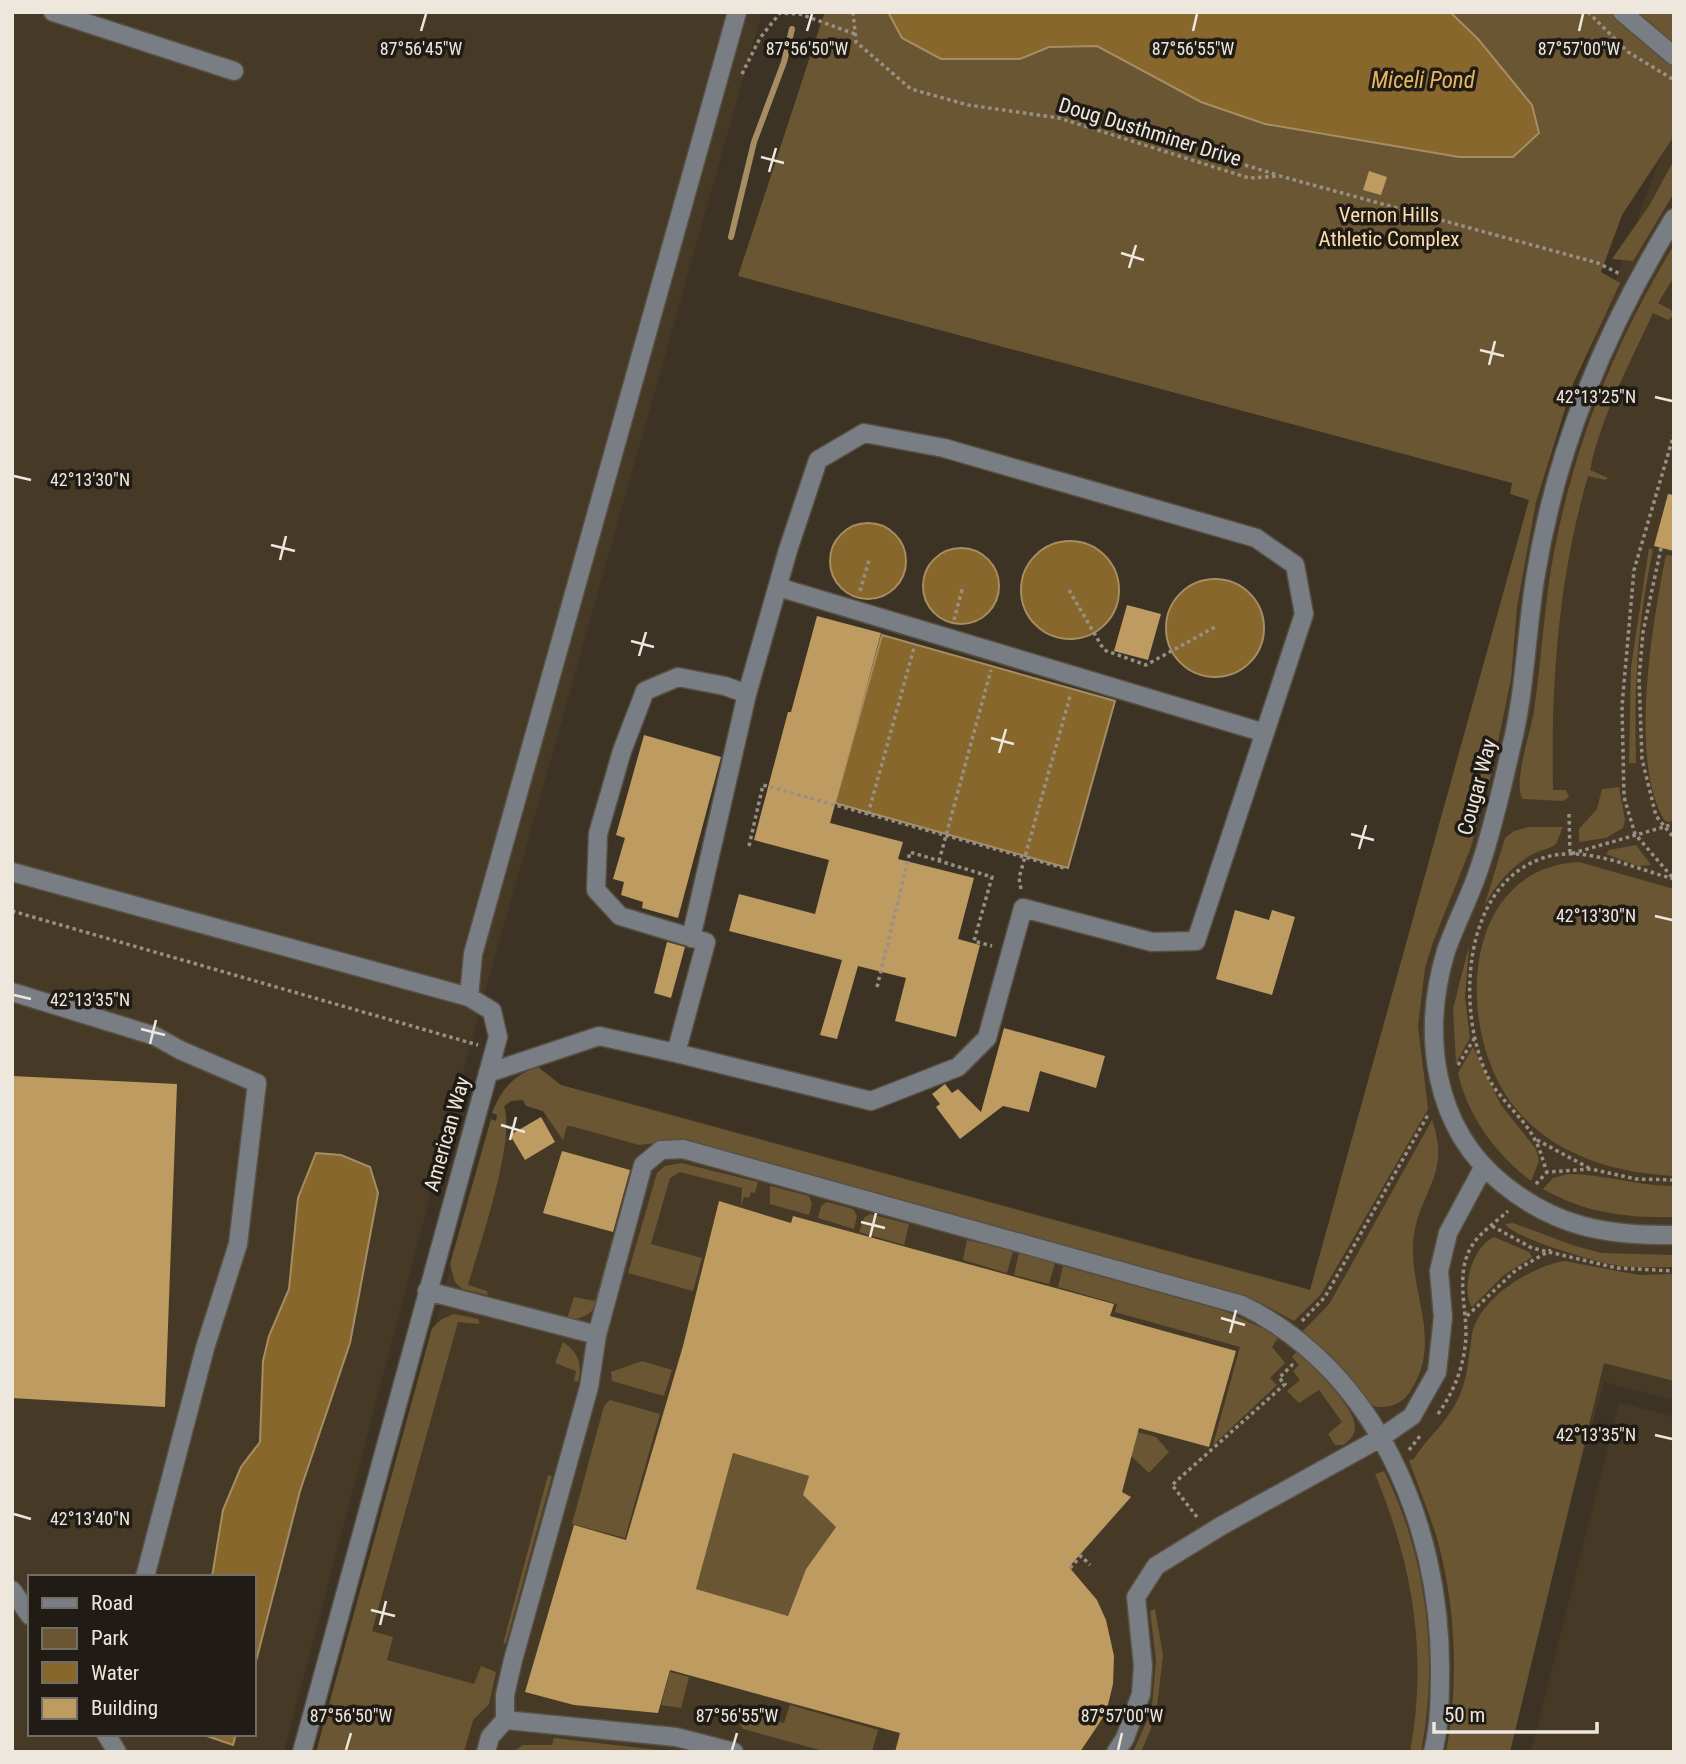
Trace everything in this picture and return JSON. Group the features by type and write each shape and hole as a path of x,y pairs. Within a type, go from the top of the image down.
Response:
{"street":[{"path":"54,12 88,17 234,71"},
{"path":"469,997 473,954 737,12"},
{"path":"1622,12 1674,56"},
{"name":"Cougar Way","path":"1674,218 1636,282 1591,373 1550,506 1535,579 1511,748 1480,866 1446,952 1435,1001 1434,1051 1441,1093 1462,1141 1483,1168 1522,1199 1549,1215 1596,1231 1674,1235"},
{"path":"488,1073 599,1036 871,1101 958,1067 987,1038 1023,908 1152,943 1196,941 1304,614 1295,565 1256,538 944,448 864,433 818,460 747,694 691,938"},
{"path":"778,587 1265,733"},
{"path":"676,1053 706,942 620,916 596,890 598,834 622,751 645,691 678,677 725,686 747,694"},
{"name":"American Way","path":"12,872 469,997 492,1011 498,1037 495,1050 302,1752"},
{"path":"12,992 155,1036 180,1050 257,1083 238,1244 205,1348 146,1575"},
{"path":"486,1752 490,1737 505,1720 505,1695 513,1660 589,1387 597,1335 643,1165 661,1150 683,1149 1242,1305 1291,1333 1326,1364 1382,1437 1406,1489 1424,1542 1437,1608 1440,1694 1433,1752"},
{"path":"1116,1752 1125,1738 1141,1694 1143,1667 1136,1597 1156,1566 1222,1525 1382,1437 1412,1416 1437,1371 1443,1317 1439,1271 1448,1233 1483,1168"},
{"path":"427,1290 597,1335"},
{"path":"12,1590 28,1613"},
{"path":"505,1720 676,1737 734,1752"},
{"path":"107,1736 117,1752"}],"path":[{"path":"737,83 760,38 780,13 800,14 855,34 853,12"},
{"path":"1590,13 1628,52 1674,80"},
{"name":"Doug Dusthminer Drive","path":"855,34 856,42 911,89 968,105 1072,122 1249,178 1280,176 1598,262 1636,282"},
{"path":"1245,165 1280,176"},
{"path":"1674,434 1634,570 1622,706 1624,797 1636,834 1674,879"},
{"path":"1661,548 1643,632 1639,679 1642,759 1656,816 1674,838"},
{"path":"855,610 869,560"},
{"path":"949,639 964,586"},
{"path":"1069,590 1104,650 1146,665 1215,627"},
{"path":"868,814 919,629"},
{"path":"939,861 996,653"},
{"path":"1023,908 1019,878 1077,677"},
{"path":"749,846 763,785 1064,869"},
{"path":"1569,814 1570,854"},
{"path":"1591,1168 1547,1172 1535,1139 1488,1078 1474,1038 1468,1007 1471,969 1482,921 1495,896 1514,874 1544,858 1570,854 1636,834 1665,829 1674,824"},
{"path":"877,987 910,852 992,877 974,941 1011,951"},
{"path":"1570,854 1603,859 1674,879"},
{"path":"12,911 495,1050"},
{"path":"1291,1333 1325,1297 1474,1038"},
{"path":"1535,1139 1591,1168 1636,1178 1674,1180"},
{"path":"1492,1226 1532,1248 1552,1250 1617,1268 1674,1271"},
{"path":"1465,1318 1516,1270 1552,1250"},
{"path":"1201,1522 1172,1485 1284,1384 1279,1378 1292,1365 1284,1356"},
{"path":"1070,1568 1082,1556 1090,1565"}],"shaded area":[{"path":"12,12 762,12 467,1056 284,1752 12,1752"},
{"path":"1674,119 1674,1400 1604,1382 1500,1752 319,1752 483,1147 595,1093 1310,1289 1526,526"},
{"path":"1619,1402 1674,1417 1674,1752 1531,1752"}],"green space":[{"name":"Vernon Hills Athletic Complex","path":"817,12 1674,12 1674,136 1622,215 1601,272 1620,283 1573,384 1536,502 1517,607 1511,679 1492,771 1471,847 1425,968 1418,1026 1428,1109 1321,1294 1294,1321 1257,1301 1222,1290 681,1140 639,1145 567,1126 563,1140 543,1111 526,1106 523,1100 511,1101 504,1106 505,1143 501,1168 468,1285 487,1291 488,1295 462,1289 455,1282 450,1264 491,1119 496,1121 497,1115 492,1113 509,1084 538,1067 561,1085 1310,1290 1529,500 1510,494 1512,483 738,276 824,14"},
{"path":"1674,160 1674,193 1633,261 1612,259 1649,206"},
{"path":"1674,245 1674,277 1658,303 1671,310 1673,316 1668,320 1653,313 1617,390 1601,430 1590,470 1608,478 1605,480 1588,476 1570,554 1563,593 1553,710 1553,790 1566,790 1569,797 1563,801 1523,799 1520,792 1521,770 1534,711 1551,568 1574,468 1617,353 1653,280"},
{"path":"1649,548 1653,550 1643,604 1638,656 1636,763 1629,763 1631,667"},
{"path":"1666,555 1674,556 1674,819 1670,822 1665,821 1654,796 1648,764 1646,728 1650,652"},
{"path":"1619,787 1625,820 1623,828 1606,838 1579,842 1579,829 1597,809 1602,789"},
{"path":"1529,827 1563,827 1556,844 1535,853 1512,869 1499,883 1484,907 1505,838 1514,831"},
{"path":"1636,845 1651,865 1638,866 1606,854 1609,850"},
{"path":"1579,862 1674,889 1674,1176 1609,1166 1588,1159 1550,1139 1517,1110 1497,1078 1483,1041 1477,1001 1479,960 1490,924 1509,893 1539,871"},
{"path":"1469,946 1465,997 1470,1038 1456,1063 1453,1009"},
{"path":"1473,1047 1501,1105 1536,1149 1539,1161 1531,1181 1495,1147 1469,1105 1458,1073"},
{"path":"1432,1120 1438,1157 1431,1186 1419,1214 1413,1248 1425,1333 1422,1366 1404,1399 1392,1406 1378,1407 1362,1397 1333,1360 1303,1331 1330,1303"},
{"path":"681,1163 758,1182 755,1193 751,1192 749,1198 744,1197 741,1207 742,1188 680,1172 670,1178 651,1244 702,1258 693,1291 628,1273 657,1173 665,1166"},
{"path":"1568,1174 1674,1186 1674,1217 1623,1215 1590,1209 1543,1189 1553,1178"},
{"path":"770,1186 809,1196 812,1204 809,1215 770,1204"},
{"path":"827,1202 853,1209 857,1216 854,1229 818,1218 821,1206"},
{"path":"870,1214 909,1224 904,1245 859,1232 864,1218"},
{"path":"1513,1223 1602,1253 1674,1255 1674,1267 1627,1267 1609,1264 1558,1250 1524,1236 1505,1224"},
{"path":"1494,1237 1529,1252 1532,1257 1504,1275 1472,1307 1467,1290 1471,1269 1480,1249"},
{"path":"612,1240 617,1241 608,1279 598,1304 590,1313 580,1318 567,1319 574,1297 595,1301"},
{"path":"967,1240 1013,1251 1007,1273 963,1260"},
{"path":"1019,1253 1055,1263 1049,1284 1014,1275"},
{"path":"1564,1261 1639,1275 1674,1274 1674,1381 1604,1363 1510,1752 1446,1752 1454,1673 1449,1593 1438,1542 1409,1460 1414,1459 1460,1395 1472,1335 1484,1309 1495,1297 1522,1278 1536,1270"},
{"path":"1063,1266 1225,1311 1279,1336 1272,1347 1285,1363 1270,1378 1277,1385 1213,1445 1240,1347 1115,1312 1117,1304 1058,1287"},
{"path":"454,1314 478,1319 480,1324 458,1322 372,1631 393,1637 387,1660 474,1684 481,1666 496,1672 489,1704 473,1720 464,1752 316,1752 432,1328 442,1319"},
{"path":"563,1342 578,1359 578,1382 574,1381 576,1371 555,1363"},
{"path":"1297,1351 1332,1387 1353,1418 1354,1433 1343,1445 1335,1445 1328,1434 1342,1422 1319,1390 1299,1403 1287,1391 1300,1380 1293,1371 1299,1365 1292,1357"},
{"path":"642,1361 672,1370 664,1396 612,1381 611,1372"},
{"path":"610,1400 660,1414 625,1538 572,1524 604,1406"},
{"path":"1134,1431 1156,1437 1169,1452 1149,1473 1128,1453"},
{"path":"733,1453 809,1476 803,1495 836,1527 806,1569 788,1616 696,1589"},
{"path":"1384,1471 1410,1538 1425,1608 1429,1681 1421,1752 1410,1752 1417,1680 1414,1611 1399,1542 1375,1474"},
{"path":"548,1475 552,1476 506,1643 503,1644"},
{"path":"1155,1609 1163,1655 1157,1707 1152,1706 1156,1660 1150,1611"},
{"path":"670,1672 689,1677 681,1708 661,1705"},
{"path":"790,1705 878,1730 872,1752 827,1752 743,1729 740,1724 743,1712 784,1723"},
{"path":"1150,1714 1156,1716 1141,1752 1133,1752"},
{"path":"554,1738 675,1752 513,1752 523,1745 552,1745"}],"water":[{"name":"Miceli Pond","path":"888,12 1450,12 1478,39 1532,105 1539,133 1513,157 1459,157 1265,124 1201,102 1097,46 1049,47 1020,59 941,59 902,38"},
{"path":"868,523 882,526 895,534 903,547 906,561 903,575 895,588 882,596 868,599 854,596 841,588 833,575 830,561 833,547 841,534 854,526"},
{"path":"1070,541 1089,545 1105,555 1115,571 1119,590 1115,609 1105,625 1089,635 1070,639 1051,635 1035,625 1025,609 1021,590 1025,571 1035,555 1051,545"},
{"path":"961,548 975,551 988,559 996,572 999,586 996,600 988,613 975,621 961,624 947,621 934,613 926,600 923,586 926,572 934,559 947,551"},
{"path":"1215,579 1234,583 1250,593 1260,609 1264,628 1260,647 1250,663 1234,673 1215,677 1196,673 1180,663 1170,647 1166,628 1170,609 1180,593 1196,583"},
{"path":"882,635 1115,701 1068,868 835,803"},
{"path":"316,1153 341,1155 370,1167 378,1193 350,1343 300,1491 256,1661 256,1575 212,1575 223,1510 241,1467 260,1442 263,1361 269,1336 289,1289 298,1198"},
{"path":"207,1736 235,1736 233,1745"}],"building":[{"path":"1369,171 1387,177 1381,195 1363,190"},
{"path":"1668,494 1674,495 1674,551 1654,546"},
{"path":"1127,605 1161,614 1148,660 1114,651"},
{"path":"817,616 881,633 830,823 903,842 898,859 974,878 958,939 980,945 956,1037 895,1021 906,978 858,966 837,1039 820,1035 842,960 729,931 739,894 815,914 829,860 754,840"},
{"path":"644,735 721,757 678,918 642,908 643,902 621,895 624,882 613,879 625,838 616,835"},
{"path":"1235,910 1269,920 1272,910 1295,917 1272,995 1216,979"},
{"path":"667,942 685,947 671,998 654,993"},
{"path":"1004,1028 1105,1056 1096,1088 1040,1071 1029,1112 1003,1106 960,1139 936,1107 940,1104 932,1094 945,1084 952,1093 958,1089 981,1112"},
{"path":"12,1076 177,1084 165,1407 12,1398"},
{"path":"541,1117 555,1142 525,1160 510,1135"},
{"path":"562,1151 630,1170 613,1232 543,1213"},
{"path":"719,1201 791,1223 793,1216 1114,1304 1110,1316 1236,1351 1209,1447 1139,1428 1122,1492 1131,1497 1069,1567 1097,1600 1106,1620 1114,1656 1113,1684 1106,1713 1080,1752 895,1752 900,1733 670,1670 658,1713 574,1705 525,1692 574,1525 626,1540 683,1346","holes":["733,1453 809,1476 803,1495 836,1527 806,1569 788,1616 696,1589"]}],"waterway":[{"path":"731,237 754,142 784,62 792,29"}]}
